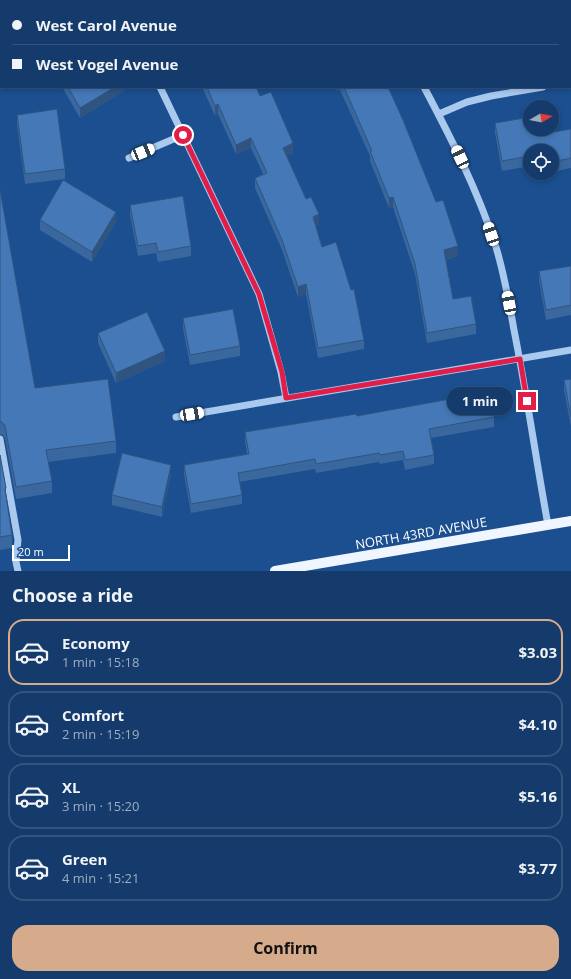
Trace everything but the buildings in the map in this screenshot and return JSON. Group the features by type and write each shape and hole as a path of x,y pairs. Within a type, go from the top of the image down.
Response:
{"main road":[{"name":"NORTH 43RD AVENUE","path":"275,571 296,569 571,521"}],"street":[{"path":"160,88 259,294 282,372 286,398"},
{"path":"425,88 439,114 478,196 496,246 520,359 548,525"},
{"path":"439,114 467,102 538,88"},
{"path":"129,158 183,135"},
{"path":"176,417 571,350"},
{"path":"0,439 18,540 16,562 18,571"}],"route":[{"path":"183,135 259,294 282,372 286,398 520,359 527,401"}]}
